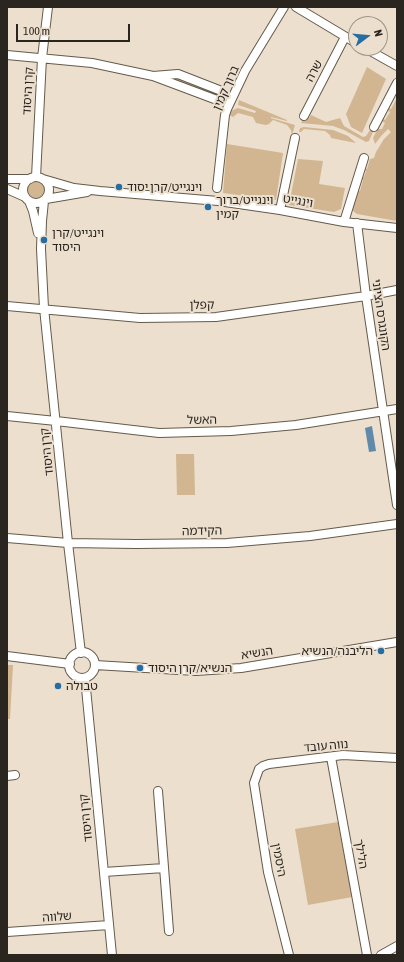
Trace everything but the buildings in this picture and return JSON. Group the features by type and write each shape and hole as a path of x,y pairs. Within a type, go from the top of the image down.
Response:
{"street":[{"name":"קרן היסוד","path":"36,178 42,58 48,7"},
{"name":"ברוך קמין","path":"217,188 227,108 245,71 284,7"},
{"path":"296,7 348,39"},
{"name":"שרה","path":"304,116 345,37"},
{"path":"7,55 92,63 153,76 217,100 220,100 223,97 222,92 219,90 178,74 153,76"},
{"path":"379,56 397,66"},
{"path":"374,127 397,84"},
{"path":"280,210 295,138"},
{"path":"344,222 364,158"},
{"path":"7,189 28,199 37,203 45,200 48,196 49,189 46,182 36,178 24,184 23,188 28,199"},
{"name":"וינגייט","path":"7,179 36,178 74,188 218,201 280,210 357,224 397,228"},
{"name":"וינגייט","path":"45,200 100,191"},
{"name":"קרן היסוד","path":"28,199 33,211 41,249"},
{"name":"קרן היסוד","path":"45,200 42,221 41,249 44,308 81,653"},
{"name":"הקונגרס הציוני","path":"357,224 382,411 397,505"},
{"name":"קפלן","path":"7,306 44,308 140,318 216,318 397,290"},
{"name":"האשל","path":"7,416 56,420 159,433 231,431 296,425 397,409"},
{"name":"הקידמה","path":"7,538 68,543 227,543 310,536 397,524"},
{"name":"הנשיא","path":"95,665 196,671 241,668 397,642"},
{"path":"81,653 89,654 95,665 93,673 85,678 75,676 72,673 70,664 73,656 81,653"},
{"path":"7,656 70,664"},
{"name":"קרן היסוד","path":"85,678 112,955"},
{"name":"נווה עובד","path":"259,769 269,764 343,755 397,758"},
{"name":"הלילך","path":"331,757 366,955"},
{"name":"היסמין","path":"259,769 254,783 259,820 268,872 289,955"},
{"path":"158,791 169,931"},
{"path":"104,872 164,868"},
{"name":"שלווה","path":"7,932 109,925"},
{"path":"381,955 397,946"}],"shaded area":[{"path":"367,67 386,79 362,133 351,127 346,114"},
{"path":"177,77 219,93 219,97 176,81"},
{"path":"397,98 397,221 357,214 352,210 357,190 360,191 363,180 360,179 361,177 364,177 366,171 363,168 367,169 370,159 374,158 384,139 391,132 388,129 375,144 373,138 377,130 382,129 385,123 380,120 381,118 385,120 390,112 386,109 387,107 391,109"},
{"path":"239,100 287,121 271,118 295,125 292,135 291,130 287,125 273,120 266,125 256,123 253,117 238,113 233,117 229,115 231,111 238,108 255,113 256,111 238,105"},
{"path":"311,115 326,122 340,118 344,126 363,137 366,136 371,129 373,132 369,141 366,142 333,126 301,123 305,118 309,118"},
{"path":"304,127 333,130 348,136 356,143 331,138 325,131 304,129 299,132 300,128"},
{"path":"227,144 283,153 276,200 223,193"},
{"path":"298,159 323,161 319,184 345,188 341,209 334,212 289,205"},
{"path":"32,181 40,181 45,186 43,197 40,199 32,199 27,194 27,186"},
{"path":"176,454 194,454 195,495 177,495"},
{"path":"7,665 13,665 10,719 7,719"},
{"path":"338,822 352,897 308,905 295,829"}],"water":[{"path":"372,426 376,451 369,452 365,428"}],"place":[{"name":"וינגייט/קרן יסוד","path":"119,187"},
{"name":"וינגייט/ברוך קמין","path":"208,207"},
{"name":"וינגייט/קרן היסוד","path":"44,240"},
{"name":"הליבנה/הנשיא","path":"381,651"},
{"name":"הנשיא/קרן היסוד","path":"140,668"},
{"name":"טבולה","path":"58,686"}]}
